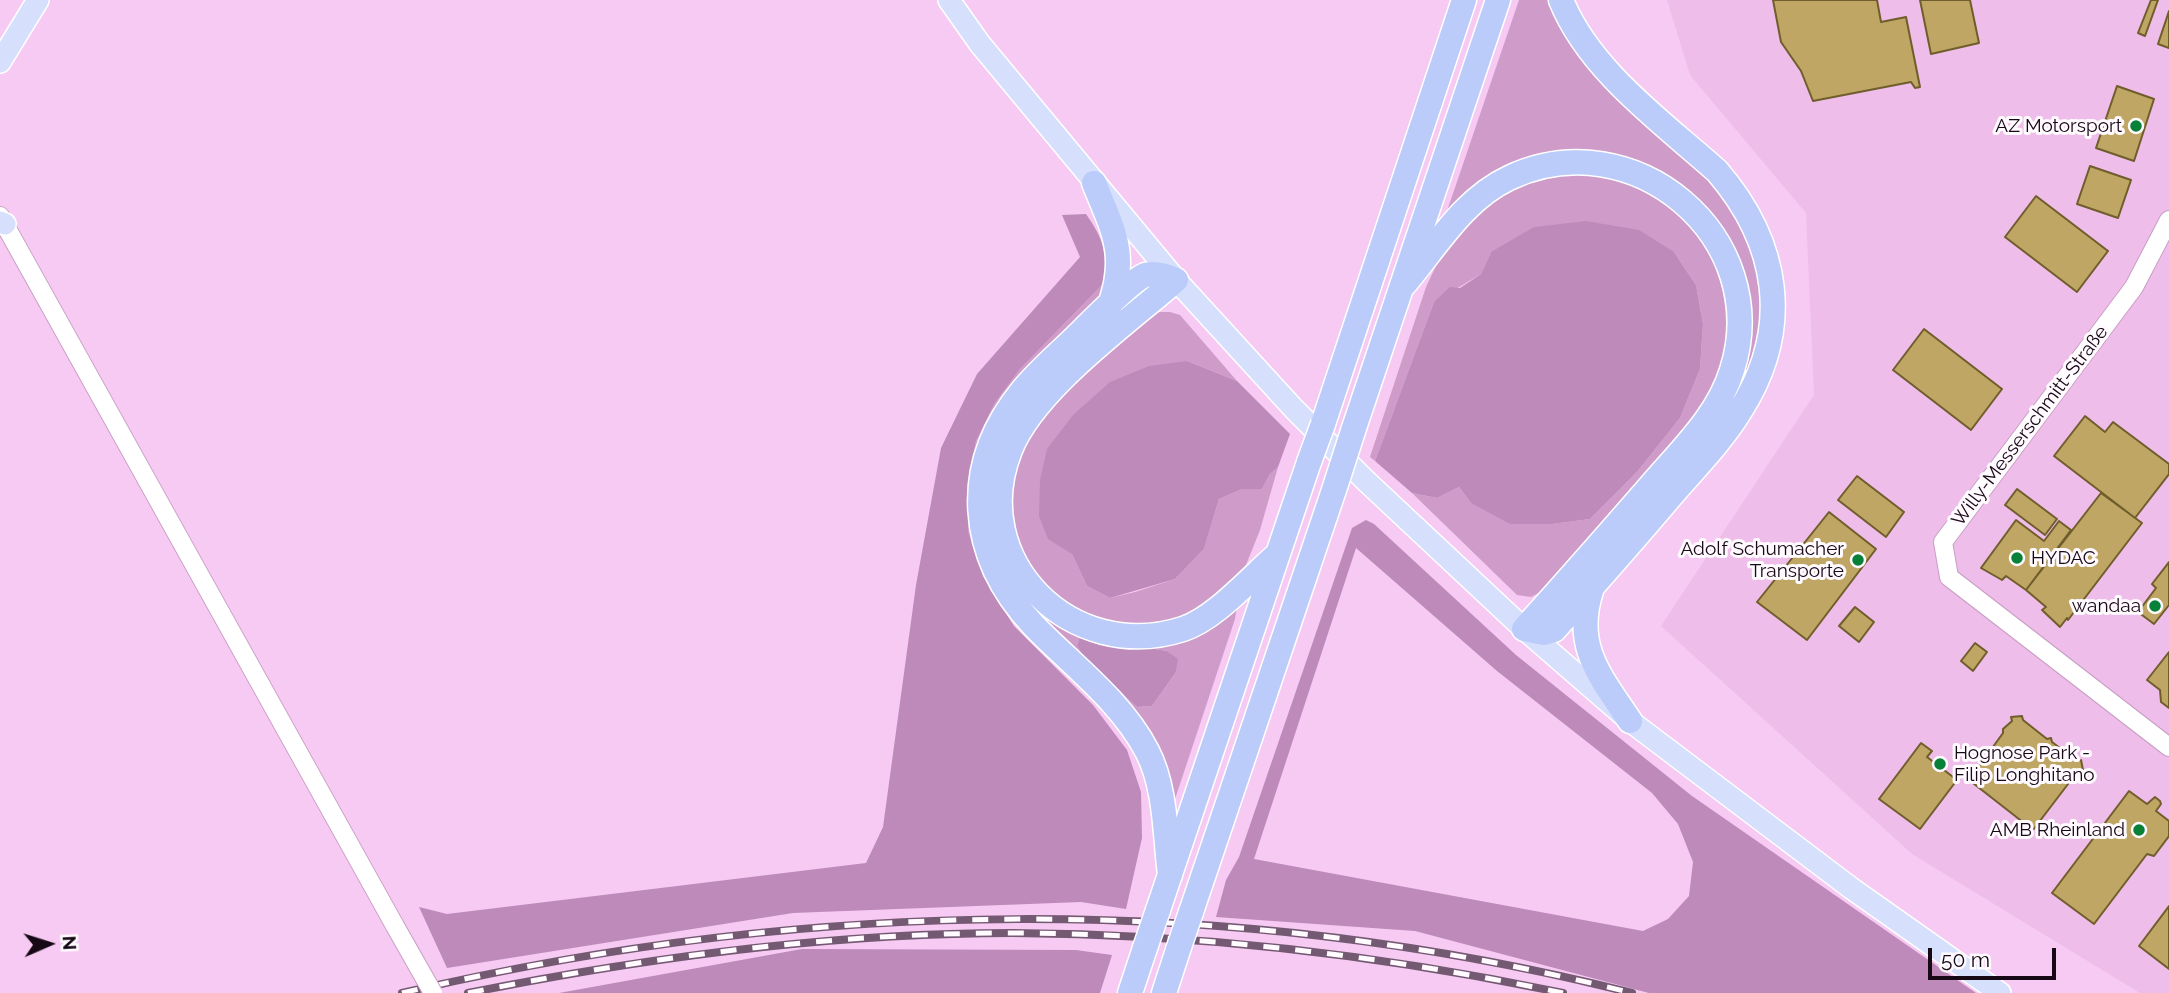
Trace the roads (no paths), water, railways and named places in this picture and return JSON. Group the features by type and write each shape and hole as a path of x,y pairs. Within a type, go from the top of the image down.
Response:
{"highway":[{"path":"1130,993 1465,0"},
{"path":"1164,993 1498,0"},
{"path":"1524,629 1544,633 1555,630 1739,413 1760,374 1767,354 1773,307 1768,262 1763,244 1755,225 1733,190 1717,172 1601,66 1573,26 1561,0"},
{"path":"1402,287 1454,221 1477,198 1508,178 1557,163 1608,165 1654,181 1682,200 1695,213 1717,242 1727,262 1734,282 1740,323 1733,368 1716,407 1524,629"},
{"path":"1094,183 1118,251 1119,270 1110,305"},
{"path":"1170,875 1159,785 1147,752 1123,715 1032,624 1013,600 990,559 981,522 980,485 984,463 1007,413 1037,374 1146,275 1159,274 1176,280 1060,382 1026,420 1010,449 1001,485 1000,507 1007,543 1027,584 1067,619 1096,631 1149,637 1186,628 1202,620 1278,554"},
{"path":"1592,588 1584,621 1589,654 1630,721"}],"main road":[{"path":"0,62 38,0"},
{"path":"949,0 980,44 1176,280 1325,441 1524,629 1630,721 1851,888 2000,993"},
{"path":"0,43 19,30"}],"street":[{"path":"2,220 433,993"},
{"name":"Willy-Messerschmitt-Straße","path":"2169,220 2134,287 1943,542 1949,577 2169,747"}],"railway":[{"path":"402,993 555,962 708,939 862,924 1017,919 1172,923 1326,937 1479,960 1632,993"},
{"path":"468,993 603,968 808,942 1013,933 1152,937 1289,949 1427,968 1563,993"}],"place":[{"name":"AZ Motorsport","path":"2136,126"},
{"name":"HYDAC","path":"2017,558"},
{"name":"Adolf Schumacher Transporte","path":"1858,560"},
{"name":"wandaa","path":"2155,606"},
{"name":"Hognose Park - Filip Longhitano","path":"1940,764"},
{"name":"AMB Rheinland","path":"2139,830"}]}
